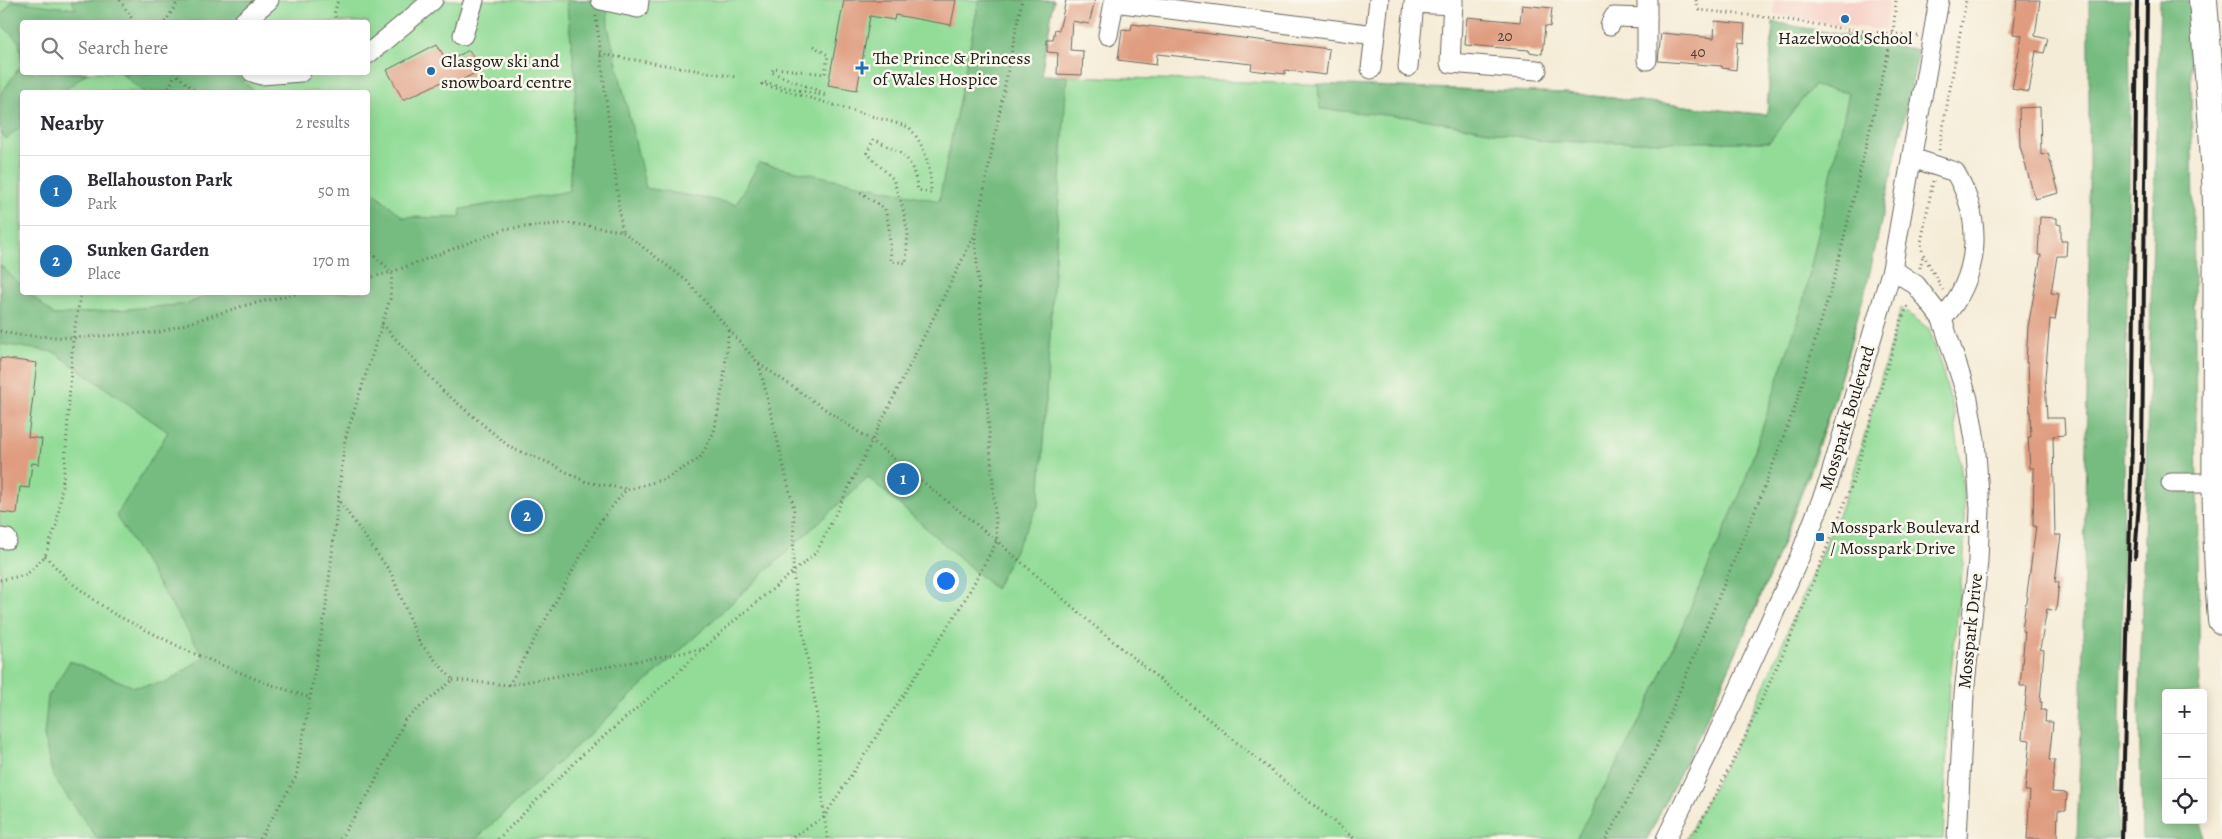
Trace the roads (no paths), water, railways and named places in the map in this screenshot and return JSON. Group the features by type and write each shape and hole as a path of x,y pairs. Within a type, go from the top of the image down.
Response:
{"highway":[{"path":"2204,0 2217,202 2215,482 2217,552 2222,620"}],"street":[{"path":"246,20 269,0"},
{"path":"370,52 433,0"},
{"path":"463,36 474,0"},
{"path":"598,4 638,8 639,0"},
{"path":"1371,70 1379,0"},
{"name":"Mosspark Boulevard","path":"1666,839 1735,698 1800,556 1829,481 1892,269 1939,0"},
{"path":"1108,35 1114,1 1375,35"},
{"path":"1408,67 1414,3 1453,2 1450,64 1537,70"},
{"path":"1610,25 1614,17 1648,9 1647,60"},
{"path":"1912,158 1955,172 1966,189 1974,218 1975,254 1961,294 1942,319"},
{"name":"Mosspark Drive","path":"1892,269 1916,286 1942,319 1968,399 1975,440 1980,508 1978,561 1964,694 1957,839"},
{"path":"2171,483 2215,482"}],"railway":[{"path":"2122,839 2133,399 2137,0"},
{"path":"2135,557 2142,460 2147,0"}],"place":[{"name":"Hazelwood School","path":"1845,19"},
{"name":"The Prince & Princess of Wales Hospice","path":"862,68"},
{"name":"Glasgow ski and snowboard centre","path":"431,71"},
{"name":"Bellahouston Park","path":"903,479"},
{"name":"Sunken Garden","path":"527,516"},
{"name":"Mosspark Boulevard / Mosspark Drive","path":"1820,537"}]}
